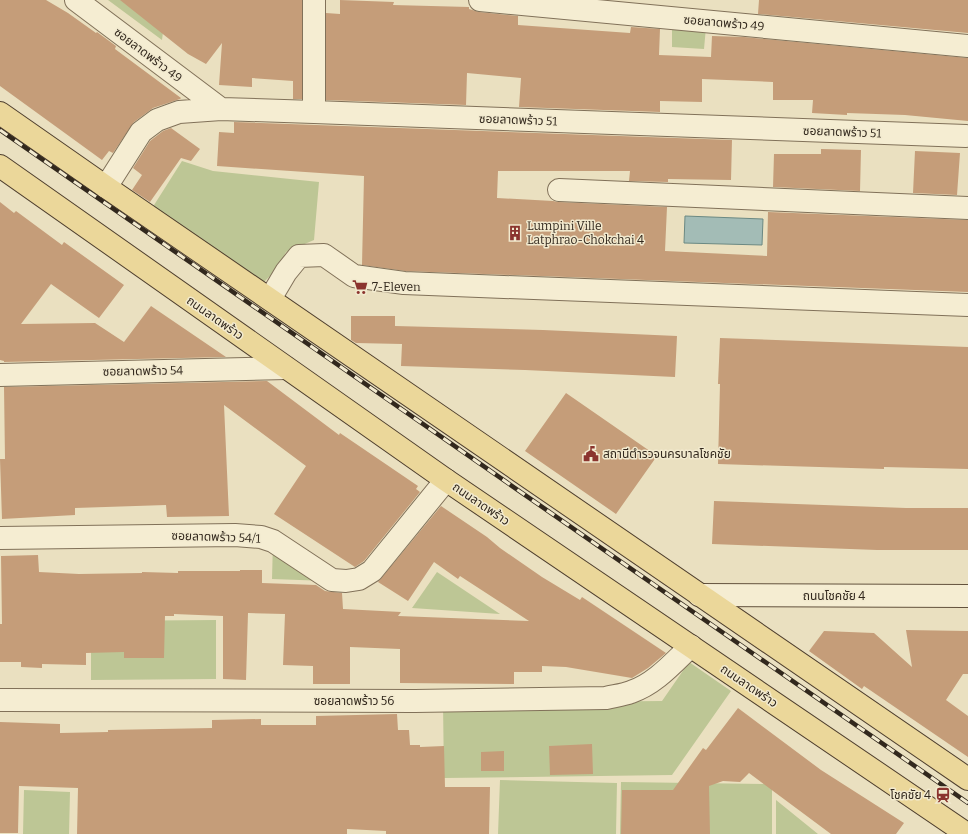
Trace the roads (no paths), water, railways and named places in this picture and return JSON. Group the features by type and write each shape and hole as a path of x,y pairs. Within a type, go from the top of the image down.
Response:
{"main road":[{"path":"0,113 968,779"},
{"name":"ถนนลาดพร้าว","path":"0,166 446,480 967,834"}],"street":[{"name":"ซอยลาดพร้าว 49","path":"76,0 221,109"},
{"path":"314,0 314,112"},
{"name":"ซอยลาดพร้าว 49","path":"480,0 968,46"},
{"name":"ซอยลาดพร้าว 51","path":"106,187 141,132 157,120 179,112 221,109 966,136"},
{"path":"559,190 968,208"},
{"path":"270,299 286,272 299,256 324,255 354,276 404,283 968,305"},
{"name":"ซอยลาดพร้าว 54","path":"0,375 286,368"},
{"name":"ซอยลาดพร้าว 54/1","path":"0,538 235,535 261,537 282,546 332,580 346,581 359,579 372,571 446,480"},
{"name":"ถนนโชคชัย 4","path":"700,595 968,596"},
{"name":"ซอยลาดพร้าว 56","path":"0,700 415,701 606,698 631,692 646,685 659,676 691,646"}],"water":[{"path":"685,216 763,219 762,245 684,243"}],"railway":[{"path":"0,130 968,803"}],"place":[{"name":"Lumpini Ville Latphrao-Chokchai 4","path":"515,233"},
{"name":"7-Eleven","path":"360,287"},
{"name":"สถานีตำรวจนครบาลโชคชัย","path":"591,454"},
{"name":"โชคชัย 4","path":"943,795"}]}
